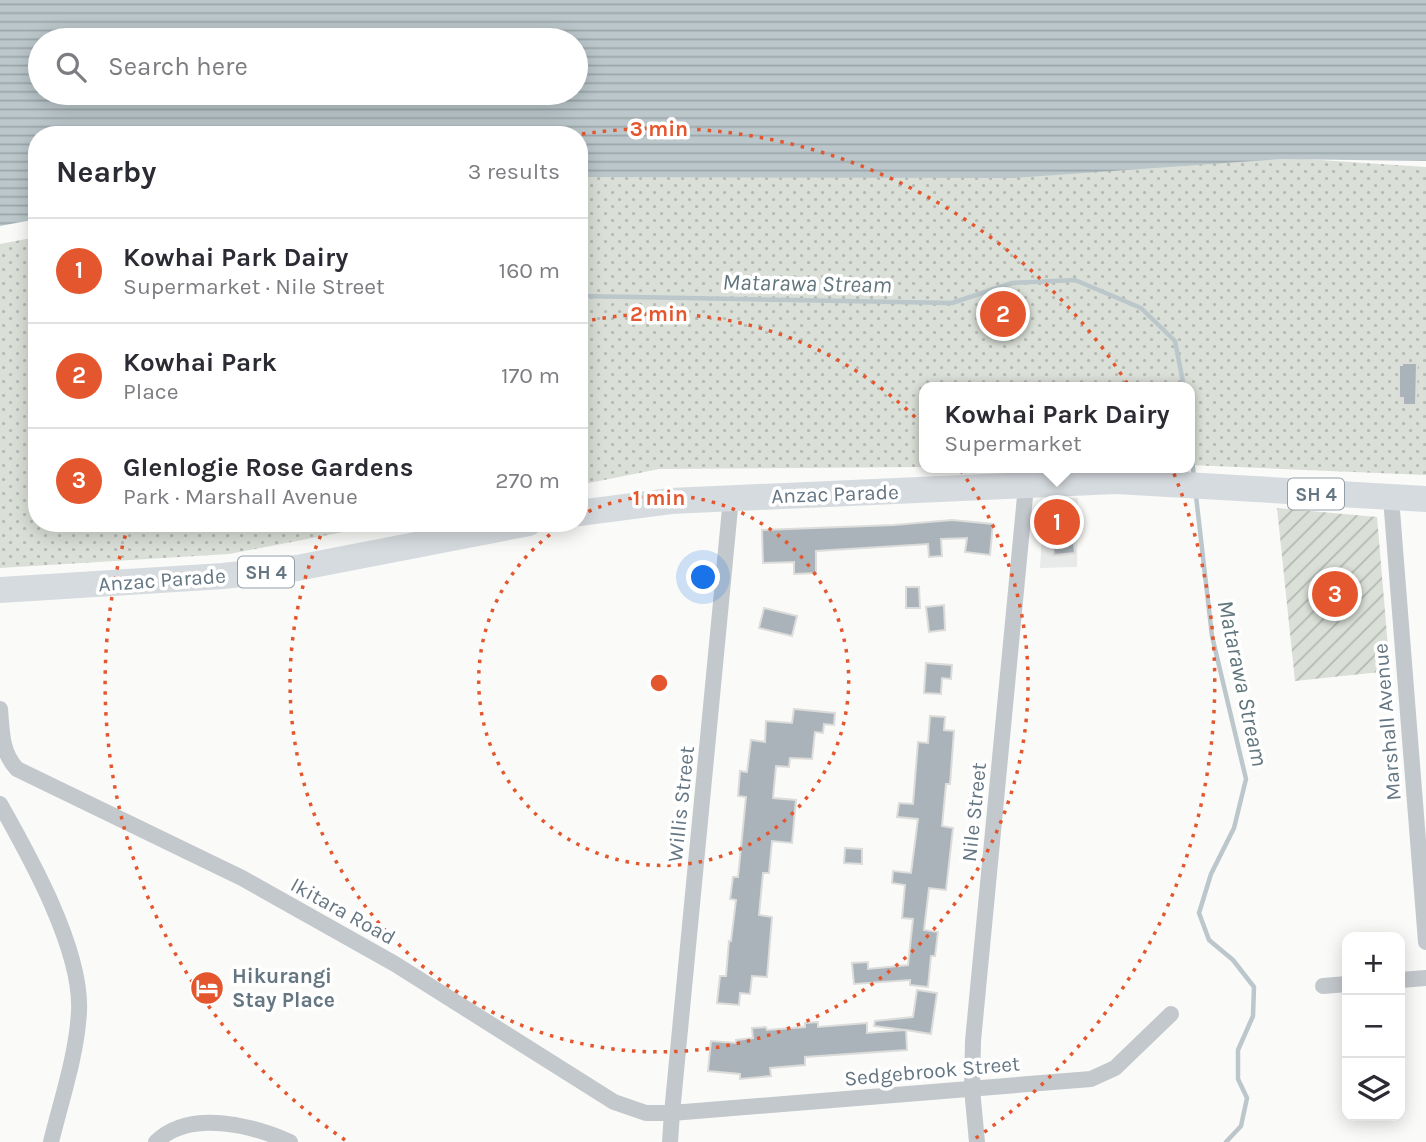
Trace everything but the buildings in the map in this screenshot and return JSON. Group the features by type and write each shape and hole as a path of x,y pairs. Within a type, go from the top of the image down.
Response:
{"main road":[{"name":"Anzac Parade","path":"588,512 632,505 731,498 1116,481 1426,499"},
{"name":"Anzac Parade","path":"0,590 223,576 297,568 483,532"}],"street":[{"name":"Nile Street","path":"976,1142 972,1041 1026,486"},
{"name":"Willis Street","path":"672,1113 731,498"},
{"name":"Marshall Avenue","path":"1391,498 1426,942"},
{"name":"Ikitara Road","path":"0,709 2,740 6,753 18,769 254,885 395,964 614,1102 646,1113 672,1113"},
{"path":"0,804 52,906 69,953 78,995 75,1039 51,1142"},
{"path":"1405,980 1426,978"},
{"path":"1323,986 1342,984"},
{"name":"Sedgebrook Street","path":"672,1113 1098,1077 1115,1068 1171,1014"},
{"path":"670,1142 672,1113"},
{"path":"156,1142 181,1128 208,1124 259,1130 290,1142"}],"shaded area":[{"path":"0,0 1426,0 1426,161 1281,159 1013,178 588,177 588,126 28,126 28,221 0,226"},
{"path":"1215,153 1426,167 1426,475 1195,465 1195,382 919,382 919,467 659,469 588,483 588,162"},
{"path":"28,239 28,532 343,532 229,554 0,568 0,244"},
{"path":"1053,497 1078,498 1077,567 1040,568 1044,504"},
{"path":"1277,508 1377,517 1390,671 1295,681"}],"waterway":[{"name":"Matarawa Stream","path":"588,296 952,303 1012,283 1075,280 1141,308 1175,341 1183,382"},
{"name":"Matarawa Stream","path":"1194,473 1194,477"},
{"name":"Matarawa Stream","path":"1196,496 1212,636 1246,779 1234,828 1211,874 1199,913 1209,940 1233,960 1254,987 1253,1016 1238,1050 1238,1079 1247,1098 1241,1126 1226,1142"}],"place":[{"name":"Kowhai Park","path":"1003,314"},
{"name":"Kowhai Park Dairy","path":"1057,522"},
{"name":"Glenlogie Rose Gardens","path":"1335,594"},
{"name":"Hikurangi Stay Place","path":"207,988"}]}
